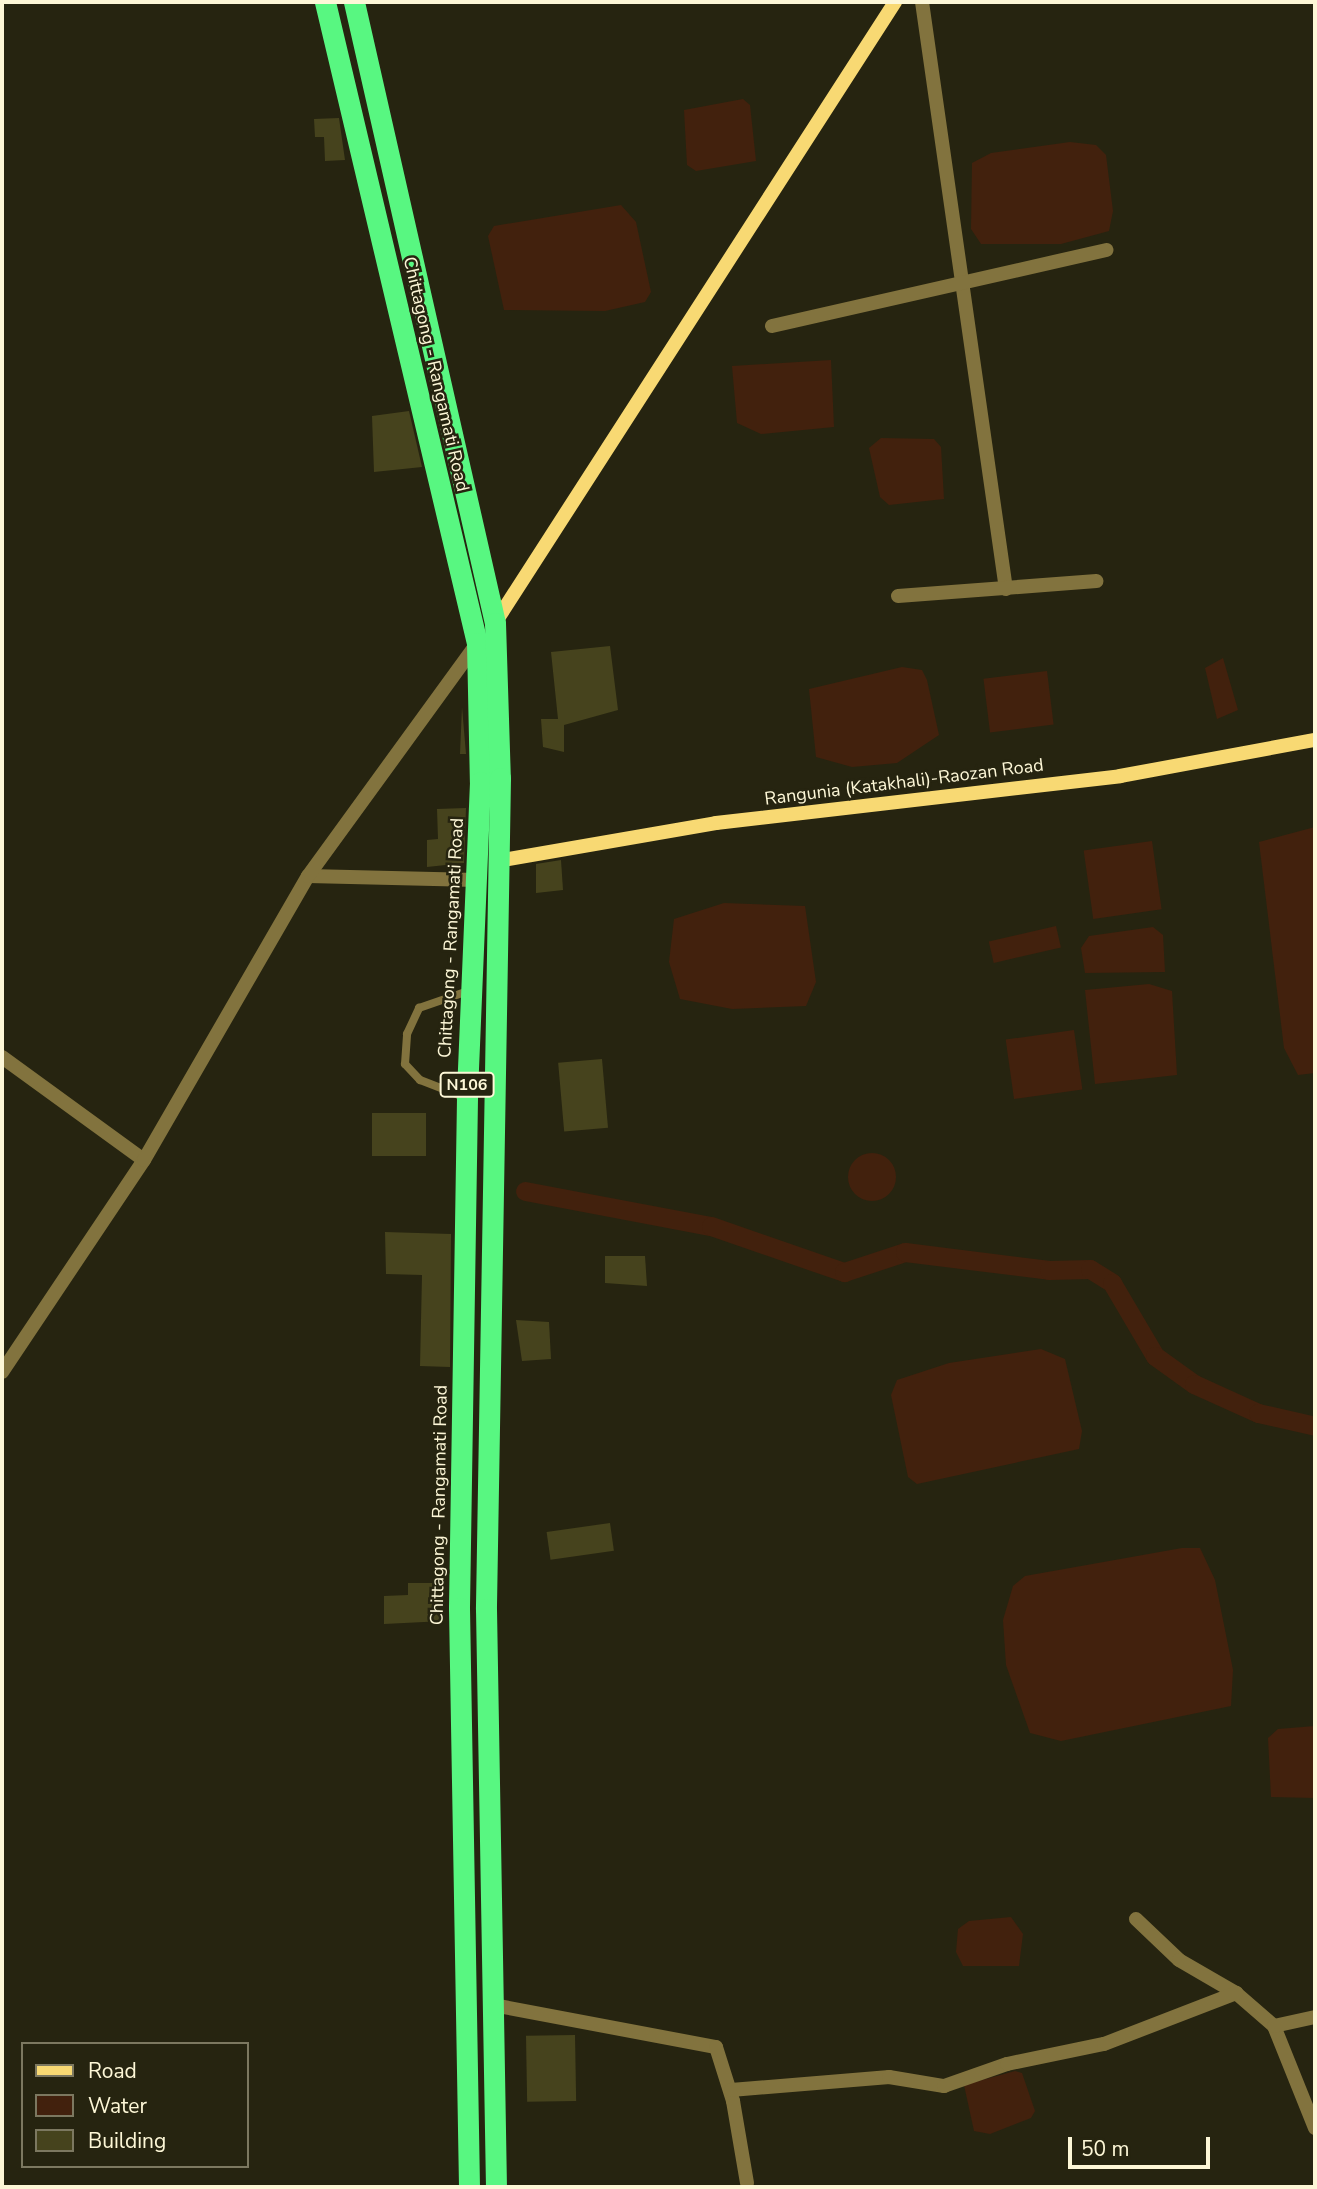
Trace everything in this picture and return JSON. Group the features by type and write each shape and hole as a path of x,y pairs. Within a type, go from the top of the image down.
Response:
{"highway":[{"name":"Chittagong - Rangamati Road","path":"325,2 477,643 476,880 467,1098 459,1608 469,2187"},
{"name":"Chittagong - Rangamati Road","path":"354,2 495,623 497,861 486,1609 496,2187"},
{"path":"350,110 376,101"}],"main road":[{"path":"495,623 895,2"},
{"name":"Rangunia (Katakhali)-Raozan Road","path":"497,861 716,823 1120,776 1315,740"}],"street":[{"path":"922,2 1006,589"},
{"path":"772,326 1105,250"},
{"path":"898,596 1096,581"},
{"path":"2,1372 144,1160 308,876 477,643"},
{"path":"308,876 476,880"},
{"path":"2,1057 144,1160"},
{"path":"1136,1919 1179,1960 1236,1993 1275,2026 1315,2129"},
{"path":"731,2090 889,2077 944,2086 1007,2064 1104,2044 1236,1993"},
{"path":"493,2006 716,2047 731,2090 747,2183"},
{"path":"1275,2026 1315,2017"}],"lane":[{"path":"467,1098 420,1080 405,1064 407,1034 419,1007 471,990"}],"water":[{"path":"743,99 750,105 756,161 696,171 687,165 684,110"},
{"path":"1070,142 1096,145 1106,155 1113,211 1109,231 1061,244 981,244 971,229 972,163 991,153"},
{"path":"621,205 636,222 651,292 645,302 605,311 504,310 488,236 494,226"},
{"path":"831,360 834,427 761,434 737,423 732,366"},
{"path":"881,438 934,439 941,447 944,499 889,505 880,497 869,448"},
{"path":"1223,658 1238,710 1217,719 1205,668"},
{"path":"902,667 922,670 927,680 939,735 897,763 852,767 816,757 809,689"},
{"path":"1047,671 1054,725 990,732 983,679"},
{"path":"1315,827 1315,1073 1298,1075 1284,1048 1259,842"},
{"path":"1152,841 1162,909 1093,919 1084,851"},
{"path":"724,903 805,906 816,982 806,1006 732,1009 680,999 669,962 674,919"},
{"path":"1056,926 1061,947 994,963 989,942"},
{"path":"1153,927 1163,935 1165,972 1085,973 1081,948 1089,936"},
{"path":"1149,984 1172,991 1177,1075 1095,1084 1085,990"},
{"path":"1074,1030 1082,1089 1014,1099 1006,1040"},
{"path":"872,1153 889,1160 896,1177 889,1194 872,1201 855,1194 848,1177 855,1160"},
{"path":"1041,1349 1065,1359 1082,1431 1079,1449 917,1484 908,1477 891,1395 897,1380 949,1363"},
{"path":"1182,1548 1200,1548 1215,1580 1233,1670 1231,1706 1061,1741 1030,1733 1006,1665 1003,1620 1013,1586 1025,1576"},
{"path":"1315,1726 1315,1798 1271,1797 1268,1738 1278,1729"},
{"path":"1011,1917 1023,1934 1019,1966 963,1966 956,1952 958,1929 969,1921"},
{"path":"1015,2071 1022,2073 1035,2111 1031,2118 990,2134 974,2131 964,2085"}],"building":[{"path":"339,118 345,160 325,161 324,137 315,137 314,119"},
{"path":"409,411 422,467 374,472 372,416"},
{"path":"610,646 618,710 564,725 564,752 543,747 541,719 558,719 551,652"},
{"path":"462,707 466,754 460,754"},
{"path":"466,808 464,863 427,867 427,840 438,839 437,809"},
{"path":"561,860 563,890 536,893 536,864"},
{"path":"602,1059 608,1128 564,1132 558,1063"},
{"path":"372,1113 426,1113 426,1156 372,1156"},
{"path":"385,1232 451,1234 450,1367 420,1366 422,1275 386,1274"},
{"path":"605,1256 645,1256 647,1286 605,1283"},
{"path":"516,1320 549,1322 551,1359 522,1361"},
{"path":"610,1523 614,1551 551,1560 547,1532"},
{"path":"408,1583 441,1583 444,1621 384,1624 384,1596 408,1595"},
{"path":"575,2035 576,2101 527,2102 526,2036"}],"waterway":[{"path":"525,1191 711,1226 844,1272 905,1252 1049,1270 1090,1269 1112,1283 1155,1356 1194,1384 1258,1413 1315,1426"}]}
